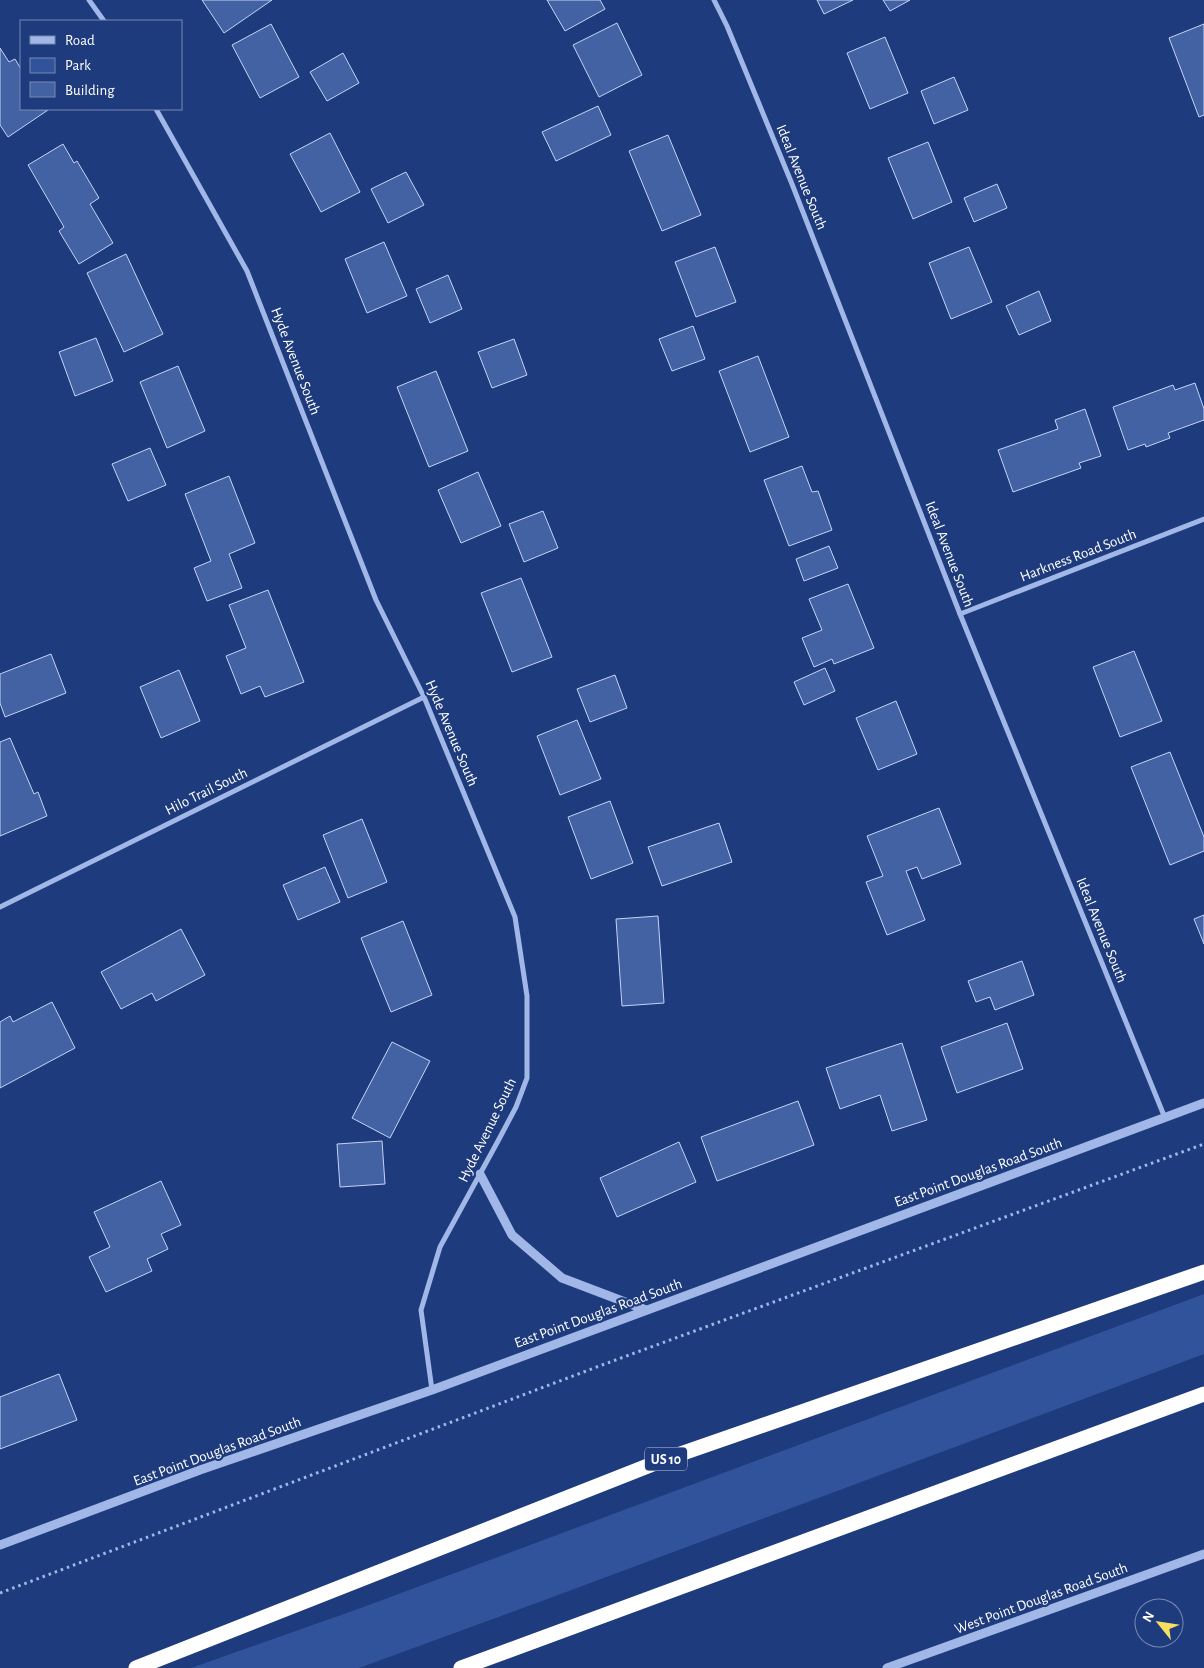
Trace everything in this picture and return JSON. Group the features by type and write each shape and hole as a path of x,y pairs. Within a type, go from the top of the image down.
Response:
{"highway":[{"name":"US 10","path":"136,1668 663,1460 1204,1272"},
{"path":"461,1668 1204,1394"}],"street":[{"path":"89,0 103,20"},
{"name":"Ideal Avenue South","path":"714,0 727,26 792,184 960,614 1165,1118"},
{"name":"Hyde Avenue South","path":"157,110 247,272 376,600 424,697 515,916 527,996 527,1078 516,1107 440,1247 421,1310 432,1390"},
{"name":"Harkness Road South","path":"960,614 1204,519"},
{"name":"Hilo Trail South","path":"0,907 424,697"},
{"name":"East Point Douglas Road South","path":"0,1545 200,1470 432,1390 1204,1103"},
{"path":"480,1174 512,1235 562,1278 646,1310"},
{"name":"West Point Douglas Road South","path":"888,1668 1204,1554"}],"path":[{"path":"0,1593 593,1369 1204,1144"}],"green space":[{"path":"1204,1294 1204,1354 542,1601 359,1668 191,1668 358,1609"}],"building":[{"path":"202,0 272,0 224,33"},
{"path":"547,0 600,0 605,9 565,31"},
{"path":"817,0 853,0 824,14"},
{"path":"883,0 910,0 890,11"},
{"path":"617,23 642,75 599,97 573,45"},
{"path":"271,24 299,77 260,98 232,45"},
{"path":"1204,24 1204,115 1199,117 1169,38"},
{"path":"885,37 908,93 870,109 847,53"},
{"path":"0,48 9,62 15,59 20,67 20,110 48,110 8,137 0,125"},
{"path":"343,53 359,83 327,101 310,72"},
{"path":"954,77 968,110 934,124 921,91"},
{"path":"598,106 611,135 556,161 542,132"},
{"path":"330,133 360,192 321,212 290,154"},
{"path":"668,135 701,215 662,231 629,151"},
{"path":"928,142 952,202 913,219 888,158"},
{"path":"63,144 74,163 77,161 99,198 90,204 113,243 79,264 59,231 64,227 28,165"},
{"path":"406,172 424,205 388,223 371,189"},
{"path":"997,184 1007,208 974,222 964,198"},
{"path":"384,242 407,296 367,313 345,259"},
{"path":"715,247 736,302 696,317 675,262"},
{"path":"969,247 992,302 951,319 929,263"},
{"path":"126,254 163,334 124,352 87,273"},
{"path":"448,275 462,309 430,323 416,289"},
{"path":"1039,291 1051,321 1019,335 1006,306"},
{"path":"693,326 705,359 672,371 659,339"},
{"path":"96,338 113,381 75,396 59,352"},
{"path":"514,339 527,375 492,388 478,352"},
{"path":"758,356 789,437 750,452 719,371"},
{"path":"178,366 205,431 167,448 140,382"},
{"path":"436,371 468,451 429,467 397,387"},
{"path":"1195,383 1204,409 1204,420 1168,433 1170,438 1146,447 1145,444 1128,450 1113,407 1173,385 1175,390"},
{"path":"1085,409 1101,456 1079,463 1081,468 1013,492 998,450 1058,429 1055,420"},
{"path":"150,448 166,485 128,501 112,464"},
{"path":"802,466 812,492 818,491 832,530 789,546 764,480"},
{"path":"478,472 501,526 461,543 438,490"},
{"path":"229,476 255,543 229,554 242,588 207,601 194,568 211,561 185,494"},
{"path":"543,511 558,548 524,562 509,524"},
{"path":"829,546 838,568 804,581 796,559"},
{"path":"521,578 552,657 512,672 481,593"},
{"path":"848,584 874,648 834,664 832,659 814,667 802,638 822,630 809,599"},
{"path":"268,590 304,682 265,697 260,686 241,694 226,656 246,648 229,605"},
{"path":"1134,651 1162,721 1120,737 1093,667"},
{"path":"51,654 66,693 5,717 0,703 0,674"},
{"path":"825,668 835,691 804,705 794,682"},
{"path":"179,670 200,721 161,738 140,687"},
{"path":"615,675 627,708 590,722 577,689"},
{"path":"896,701 917,754 878,770 856,718"},
{"path":"577,720 601,779 560,795 537,736"},
{"path":"10,738 34,794 38,792 47,816 0,836 0,742"},
{"path":"1170,752 1204,837 1204,851 1170,865 1131,767"},
{"path":"610,801 633,863 591,879 568,817"},
{"path":"939,808 961,864 922,879 917,867 906,871 925,920 887,935 866,882 883,876 867,836"},
{"path":"362,819 387,882 348,898 323,835"},
{"path":"719,823 732,862 662,886 648,847"},
{"path":"325,867 340,902 298,920 283,885"},
{"path":"1204,915 1204,944 1194,919"},
{"path":"658,916 664,1003 622,1006 616,919"},
{"path":"403,921 432,995 391,1012 361,938"},
{"path":"181,929 205,975 156,1001 152,993 121,1009 101,972"},
{"path":"1022,961 1034,995 995,1010 990,997 976,1002 968,981"},
{"path":"52,1002 75,1048 0,1088 0,1022 10,1016 13,1022"},
{"path":"1007,1023 1023,1069 957,1093 941,1047"},
{"path":"392,1042 430,1061 390,1138 352,1118"},
{"path":"902,1043 927,1120 892,1131 880,1095 840,1109 826,1068"},
{"path":"798,1101 814,1145 717,1181 701,1137"},
{"path":"382,1141 385,1184 340,1187 337,1144"},
{"path":"679,1142 696,1182 617,1217 600,1178"},
{"path":"161,1181 181,1225 161,1234 168,1249 147,1259 152,1271 106,1292 89,1257 110,1247 94,1212"},
{"path":"59,1374 77,1420 0,1449 0,1397"}]}
